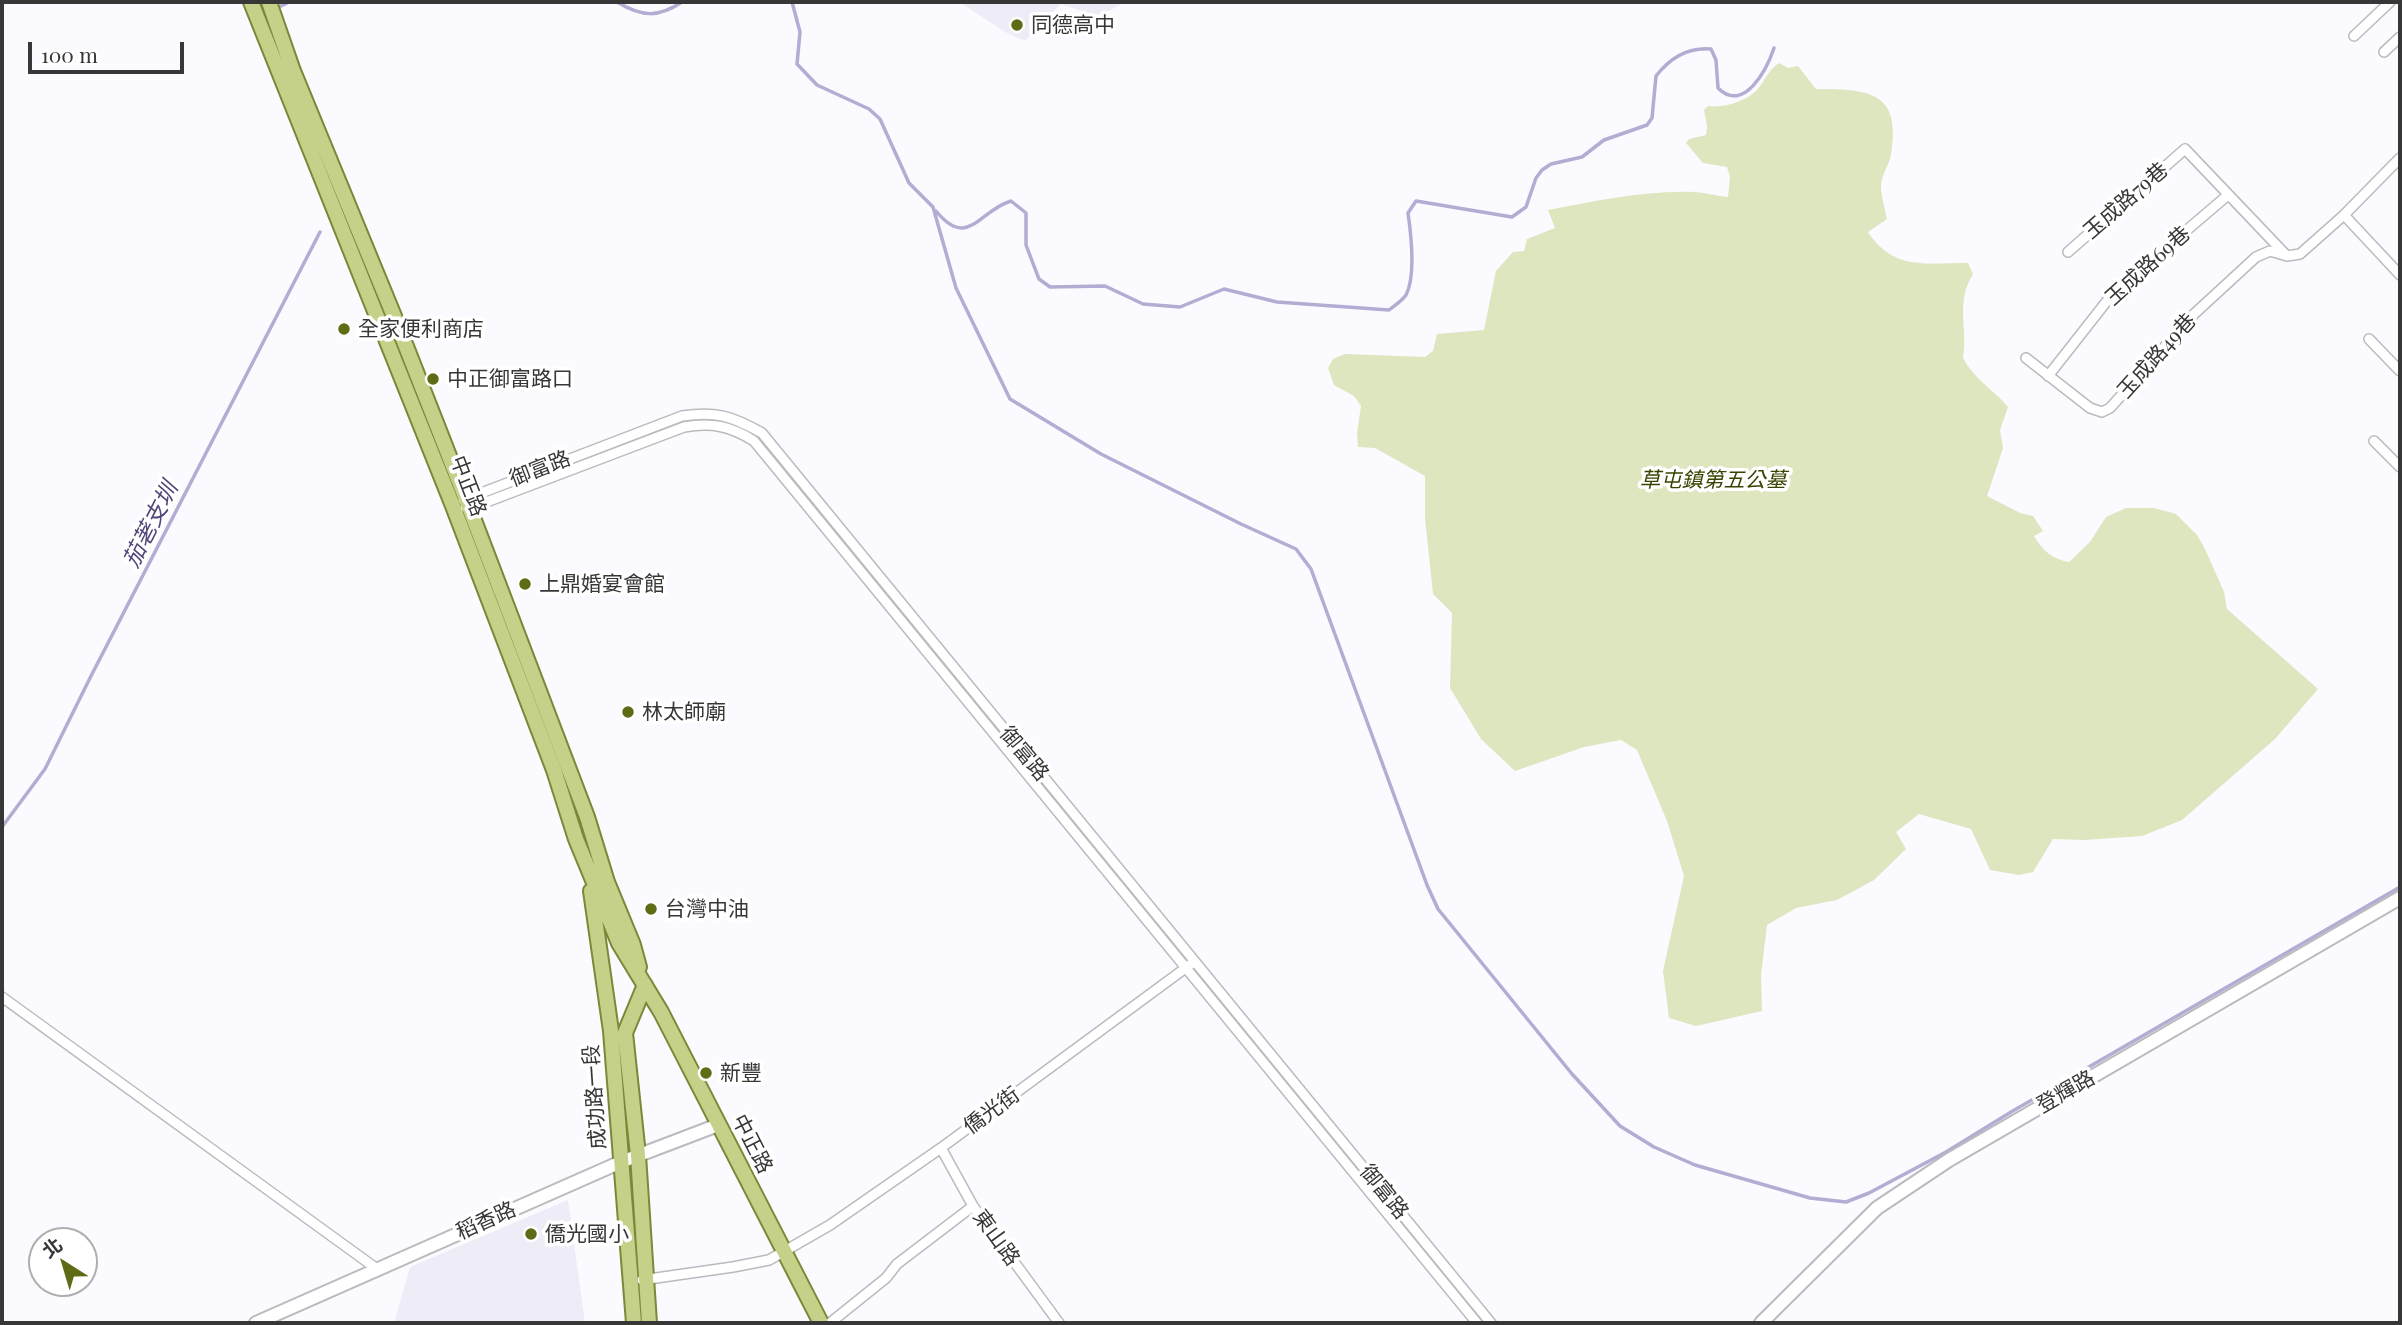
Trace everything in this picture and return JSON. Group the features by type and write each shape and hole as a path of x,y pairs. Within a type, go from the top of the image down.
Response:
{"main road":[{"name":"中正路","path":"251,2 463,504 587,817 607,882 633,945 645,985"},
{"name":"中正路","path":"269,2 293,71 394,313 463,504 588,869 619,943 645,985 821,1323"},
{"name":"成功路一段","path":"588,869 611,1031 621,1162 638,1280 649,1323"},
{"name":"成功路一段","path":"634,1323 638,1280 638,1155 625,1033 645,985"}],"street":[{"path":"2354,36 2390,2"},
{"path":"2384,52 2400,37"},
{"name":"玉成路79巷","path":"2068,252 2185,149 2228,195"},
{"path":"2228,195 2287,256 2300,254 2344,215 2400,158"},
{"name":"玉成路69巷","path":"2048,376 2115,292 2228,195"},
{"path":"2344,215 2400,275"},
{"name":"玉成路49巷","path":"2026,358 2090,408 2102,412 2110,408 2193,315 2256,257 2270,251 2287,256"},
{"path":"2369,339 2400,371"},
{"name":"御富路","path":"463,504 684,427 719,425 738,430 754,441 864,578 1491,1323"},
{"path":"2374,441 2400,467"},
{"name":"登輝路","path":"1760,1323 1877,1208 1893,1196 1949,1160 2400,898"},
{"name":"御富路","path":"1191,964 1283,1089 1477,1323"},
{"name":"僑光街","path":"638,1280 733,1267 769,1260 783,1252 830,1225 941,1148 1191,964"},
{"path":"2,997 377,1269"},
{"name":"稻香路","path":"256,1323 621,1162 718,1125"},
{"name":"東山路","path":"941,1148 973,1206 1059,1323"},
{"path":"830,1323 886,1278 897,1264 973,1206"}],"shaded area":[{"name":"同德高中","path":"959,2 1125,2 1098,17 1061,4 1025,41 1007,33"},
{"name":"僑光國小","path":"568,1200 585,1323 394,1323 410,1267"}],"green space":[{"name":"草屯鎮第五公墓","path":"1779,63 1788,68 1798,66 1816,89 1865,93 1886,106 1893,134 1891,155 1881,186 1887,219 1868,232 1878,245 1900,259 1912,262 1968,263 1973,274 1963,305 1963,358 1973,372 2008,407 2000,430 2003,448 1987,496 2020,513 2033,516 2043,531 2034,536 2041,546 2048,554 2069,562 2090,542 2106,517 2126,508 2154,508 2176,514 2197,535 2205,549 2224,592 2227,609 2318,689 2275,739 2182,820 2142,836 2053,839 2033,872 2019,875 1990,870 1971,829 1919,814 1896,832 1906,849 1874,880 1837,900 1796,908 1767,925 1761,975 1762,1011 1696,1026 1669,1018 1663,971 1684,876 1667,821 1637,750 1621,740 1584,747 1515,771 1481,739 1450,688 1452,613 1433,594 1425,518 1425,476 1375,448 1358,447 1361,406 1354,396 1334,385 1328,368 1333,359 1345,354 1425,357 1433,351 1437,334 1484,330 1496,271 1513,252 1524,251 1527,239 1555,228 1548,210 1658,193 1695,192 1728,197 1730,177 1727,167 1703,163 1686,143 1689,139 1706,135 1704,110 1708,106 1727,105 1747,98"}],"waterway":[{"path":"281,6 289,2"},
{"path":"617,2 634,11 650,14 665,11 682,2"},
{"path":"792,2 800,32 797,64 817,85 869,109 880,119 909,183 933,207 956,288 1010,399 1101,454 1296,549 1311,569 1438,909 1572,1074 1620,1126 1654,1147 1695,1165 1810,1198 1846,1202 1869,1193 1946,1152 2400,887"},
{"path":"936,211 947,222 965,228 1011,201 1026,213 1026,245 1039,279 1050,287 1105,286 1143,304 1180,307 1224,289 1277,302 1389,310 1406,295 1409,287 1412,255 1408,213 1416,201 1512,217 1526,207 1536,178 1542,170 1551,164 1582,157 1604,140 1647,125 1652,118 1656,76 1673,59 1687,52 1711,49 1716,60 1718,88 1728,95 1737,96 1753,86 1760,77 1774,48"},
{"name":"茄荖支圳","path":"2,827 45,769 320,232"}],"place":[{"name":"同德高中","path":"1017,25"},
{"name":"全家便利商店","path":"344,329"},
{"name":"中正御富路口","path":"433,379"},
{"name":"上鼎婚宴會館","path":"525,584"},
{"name":"林太師廟","path":"628,712"},
{"name":"台灣中油","path":"651,909"},
{"name":"新豐","path":"706,1073"},
{"name":"僑光國小","path":"531,1234"}]}
